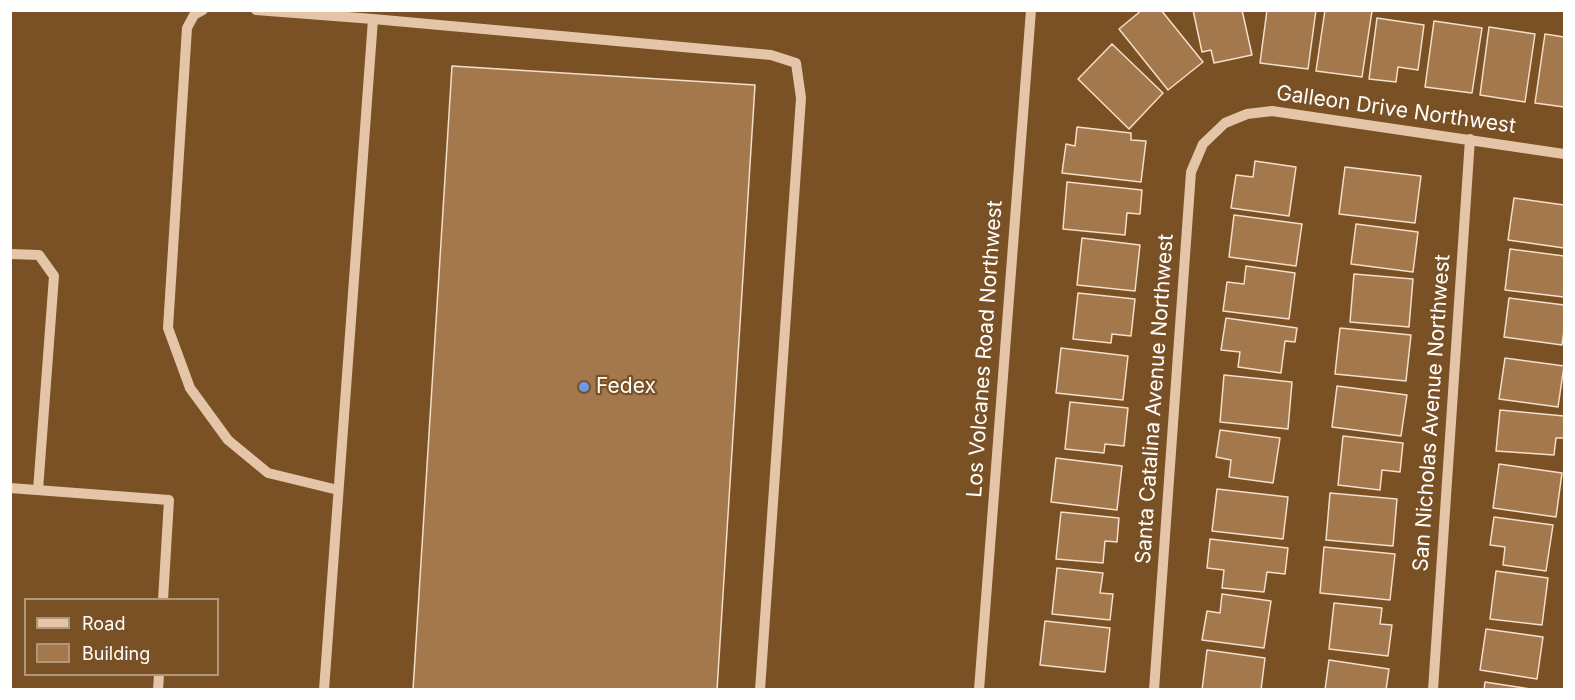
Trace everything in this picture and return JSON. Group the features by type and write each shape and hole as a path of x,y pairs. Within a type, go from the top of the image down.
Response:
{"street":[{"path":"203,10 195,15 187,28 168,328 190,388 228,440 268,473 338,490"},
{"path":"256,10 771,55 796,63 801,98 760,690"},
{"name":"Los Volcanes Road Northwest","path":"979,690 1031,10"},
{"path":"324,690 373,19"},
{"name":"Galleon Drive Northwest","path":"1225,123 1246,114 1272,111 1564,154"},
{"name":"Santa Catalina Avenue Northwest","path":"1154,690 1191,172 1203,144 1225,123"},
{"name":"San Nicholas Avenue Northwest","path":"1433,690 1470,139"},
{"path":"10,254 39,255 54,276 38,490"},
{"path":"10,488 169,500 163,598"}],"building":[{"path":"1142,10 1161,10 1203,62 1168,90 1119,29"},
{"path":"1193,10 1242,10 1252,55 1214,63 1211,50 1202,52"},
{"path":"1267,10 1316,10 1308,69 1260,63"},
{"path":"1325,10 1372,11 1362,77 1316,71"},
{"path":"1377,18 1424,25 1418,70 1398,67 1396,82 1369,79"},
{"path":"1434,21 1482,28 1472,93 1425,87"},
{"path":"1489,27 1535,34 1525,102 1480,95"},
{"path":"1545,34 1564,37 1564,107 1535,103"},
{"path":"1112,44 1163,93 1129,129 1078,79"},
{"name":"Fedex","path":"452,66 755,85 717,690 413,690"},
{"path":"1077,127 1131,133 1131,140 1146,141 1141,182 1062,173 1066,144 1075,146"},
{"path":"1255,161 1296,167 1289,216 1231,208 1236,175 1253,177"},
{"path":"1345,167 1421,176 1415,223 1339,214"},
{"path":"1067,182 1142,190 1140,214 1127,213 1125,235 1063,229"},
{"path":"1514,198 1564,205 1564,248 1508,240"},
{"path":"1234,215 1302,224 1296,266 1229,257"},
{"path":"1356,224 1418,232 1413,272 1351,264"},
{"path":"1082,238 1140,245 1135,291 1077,285"},
{"path":"1510,249 1564,256 1564,297 1505,290"},
{"path":"1246,266 1295,273 1289,319 1223,311 1227,282 1244,284"},
{"path":"1354,274 1413,279 1409,327 1350,322"},
{"path":"1078,293 1135,299 1131,336 1112,334 1111,343 1073,339"},
{"path":"1509,298 1564,305 1562,345 1504,337"},
{"path":"1226,318 1297,328 1295,342 1285,341 1281,373 1238,367 1240,352 1221,350"},
{"path":"1340,328 1411,335 1406,381 1335,374"},
{"path":"1061,348 1128,356 1123,400 1056,393"},
{"path":"1505,358 1564,366 1558,407 1499,399"},
{"path":"1224,375 1292,382 1288,429 1220,422"},
{"path":"1337,386 1407,395 1401,436 1332,427"},
{"path":"1070,402 1128,408 1124,446 1105,444 1104,453 1065,449"},
{"path":"1500,410 1564,416 1564,438 1556,438 1554,455 1496,451"},
{"path":"1220,430 1280,438 1273,483 1229,477 1231,460 1216,457"},
{"path":"1343,436 1403,443 1400,472 1382,470 1380,490 1338,485"},
{"path":"1056,458 1122,466 1117,510 1051,502"},
{"path":"1499,464 1562,473 1556,517 1493,508"},
{"path":"1217,489 1288,497 1283,539 1212,531"},
{"path":"1330,493 1397,499 1393,546 1326,540"},
{"path":"1061,512 1119,518 1117,542 1105,541 1103,563 1056,559"},
{"path":"1494,517 1553,525 1546,571 1503,565 1505,547 1490,545"},
{"path":"1210,539 1288,548 1285,574 1267,572 1264,592 1222,588 1224,570 1207,568"},
{"path":"1324,547 1395,554 1390,600 1320,593"},
{"path":"1057,568 1103,573 1100,593 1113,594 1110,620 1052,614"},
{"path":"1496,571 1548,578 1542,625 1490,619"},
{"path":"1222,594 1271,601 1264,648 1202,640 1207,611 1220,613"},
{"path":"1334,603 1382,608 1380,624 1392,625 1388,656 1329,649"},
{"path":"1045,621 1110,628 1105,672 1040,665"},
{"path":"1486,629 1543,637 1537,679 1480,670"},
{"path":"1207,650 1265,658 1261,690 1202,690"},
{"path":"1329,660 1389,669 1386,690 1325,690"},
{"path":"1485,682 1537,690 1484,690"}],"place":[{"name":"Fedex","path":"584,387"}]}
